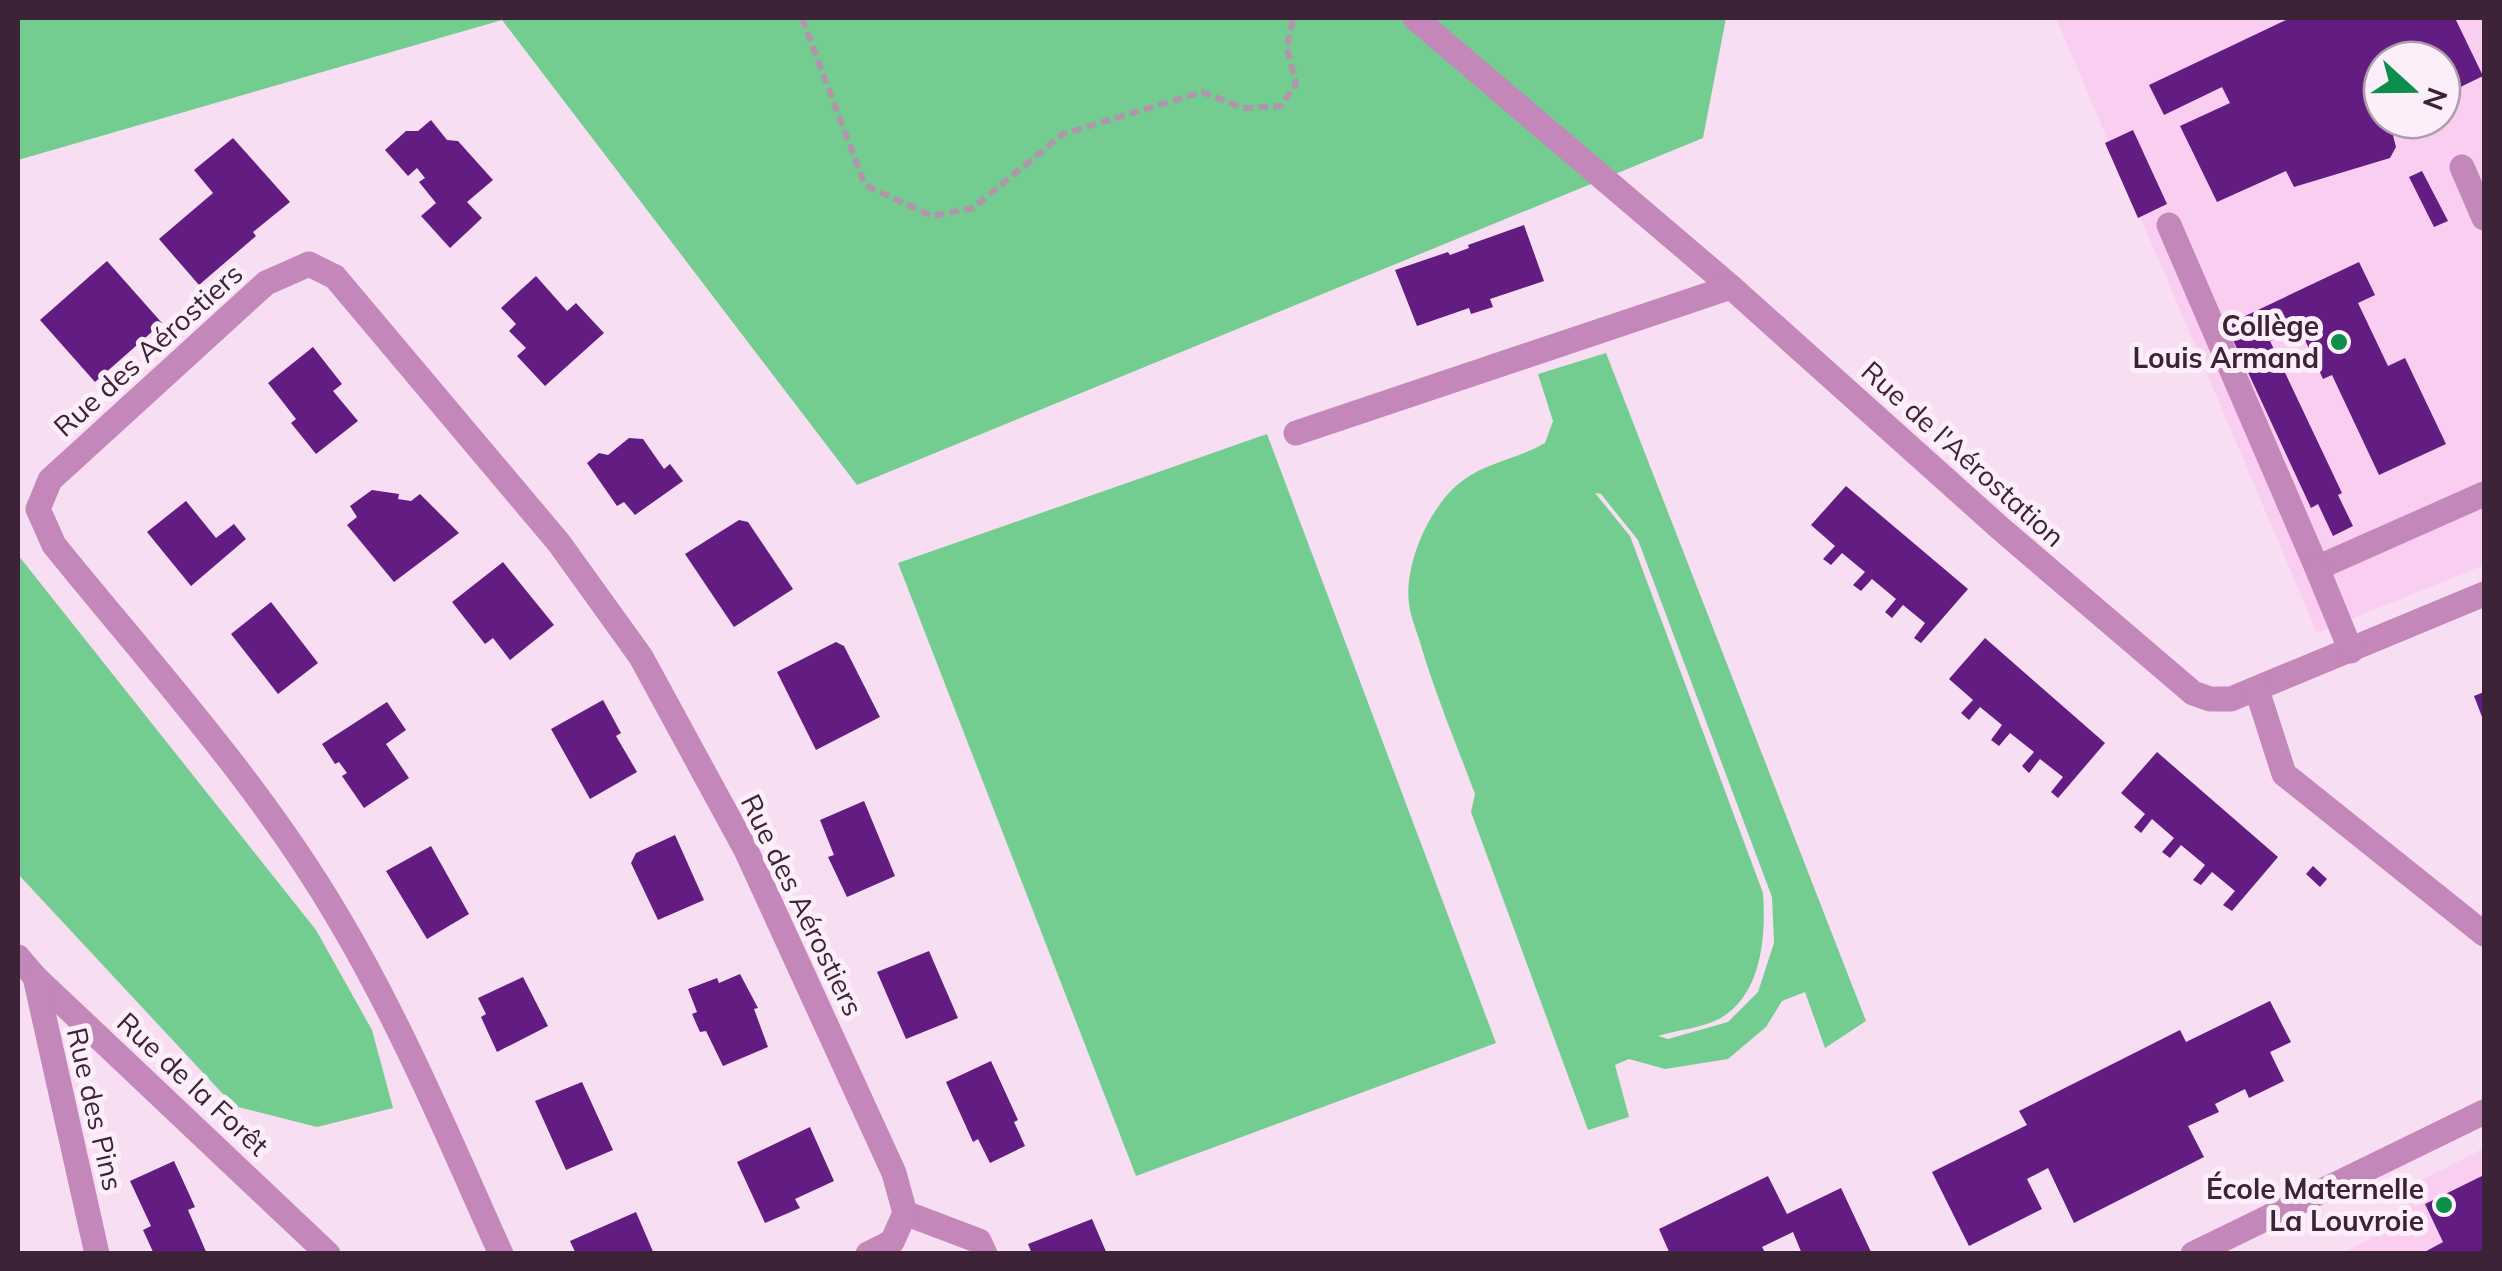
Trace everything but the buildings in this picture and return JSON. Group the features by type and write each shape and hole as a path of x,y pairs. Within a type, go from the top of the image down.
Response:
{"street":[{"name":"Rue de l'Aérostation","path":"1415,18 1731,287 2001,529 2193,694 2231,699 2484,594"},
{"path":"2462,167 2484,218"},
{"path":"2169,225 2351,651"},
{"name":"Rue des Aérostiers","path":"501,1254 420,1076 340,919 257,796 54,545 28,507 50,480 266,282 309,264 335,277 559,543 642,657 746,850 894,1173 905,1213"},
{"path":"1296,433 1731,287"},
{"path":"2317,568 2484,494"},
{"path":"2257,690 2284,774 2484,934"},
{"name":"Rue de la Forêt","path":"18,957 35,978 325,1252"},
{"name":"Rue des Pins","path":"35,978 97,1254"},
{"path":"2193,1254 2484,1112"},
{"path":"868,1254 892,1242 905,1213 978,1241 984,1254"}],"path":[{"path":"802,18 865,186 932,216 973,208 1064,134 1202,92 1243,108 1281,106 1296,84 1287,48 1293,18"}],"shaded area":[{"name":"Collège Louis Armand","path":"2056,18 2484,18 2484,565 2317,633"},
{"name":"École Maternelle La Louvroie","path":"2484,1148 2484,1253 2341,1254 2401,1223 2406,1188"}],"green space":[{"path":"18,18 1726,18 1703,138 857,485 502,20 18,160"},
{"path":"1606,353 1866,1021 1825,1048 1805,992 1782,1001 1766,1027 1728,1059 1665,1069 1629,1059 1615,1065 1629,1117 1588,1130 1471,812 1475,794 1434,686 1413,621 1408,589 1420,540 1436,510 1456,486 1477,472 1545,443 1553,421 1538,374","holes":["1595,493 1601,494 1638,540 1772,897 1774,943 1758,992 1728,1022 1668,1039 1658,1036 1719,1019 1744,995 1753,980 1762,946 1763,893 1630,536"]},
{"path":"1267,434 1496,1043 1136,1176 898,563"},
{"path":"18,555 316,930 372,1030 393,1108 317,1127 234,1106 18,874"}],"place":[{"name":"Collège Louis Armand","path":"2339,342"},
{"name":"École Maternelle La Louvroie","path":"2444,1205"}]}
